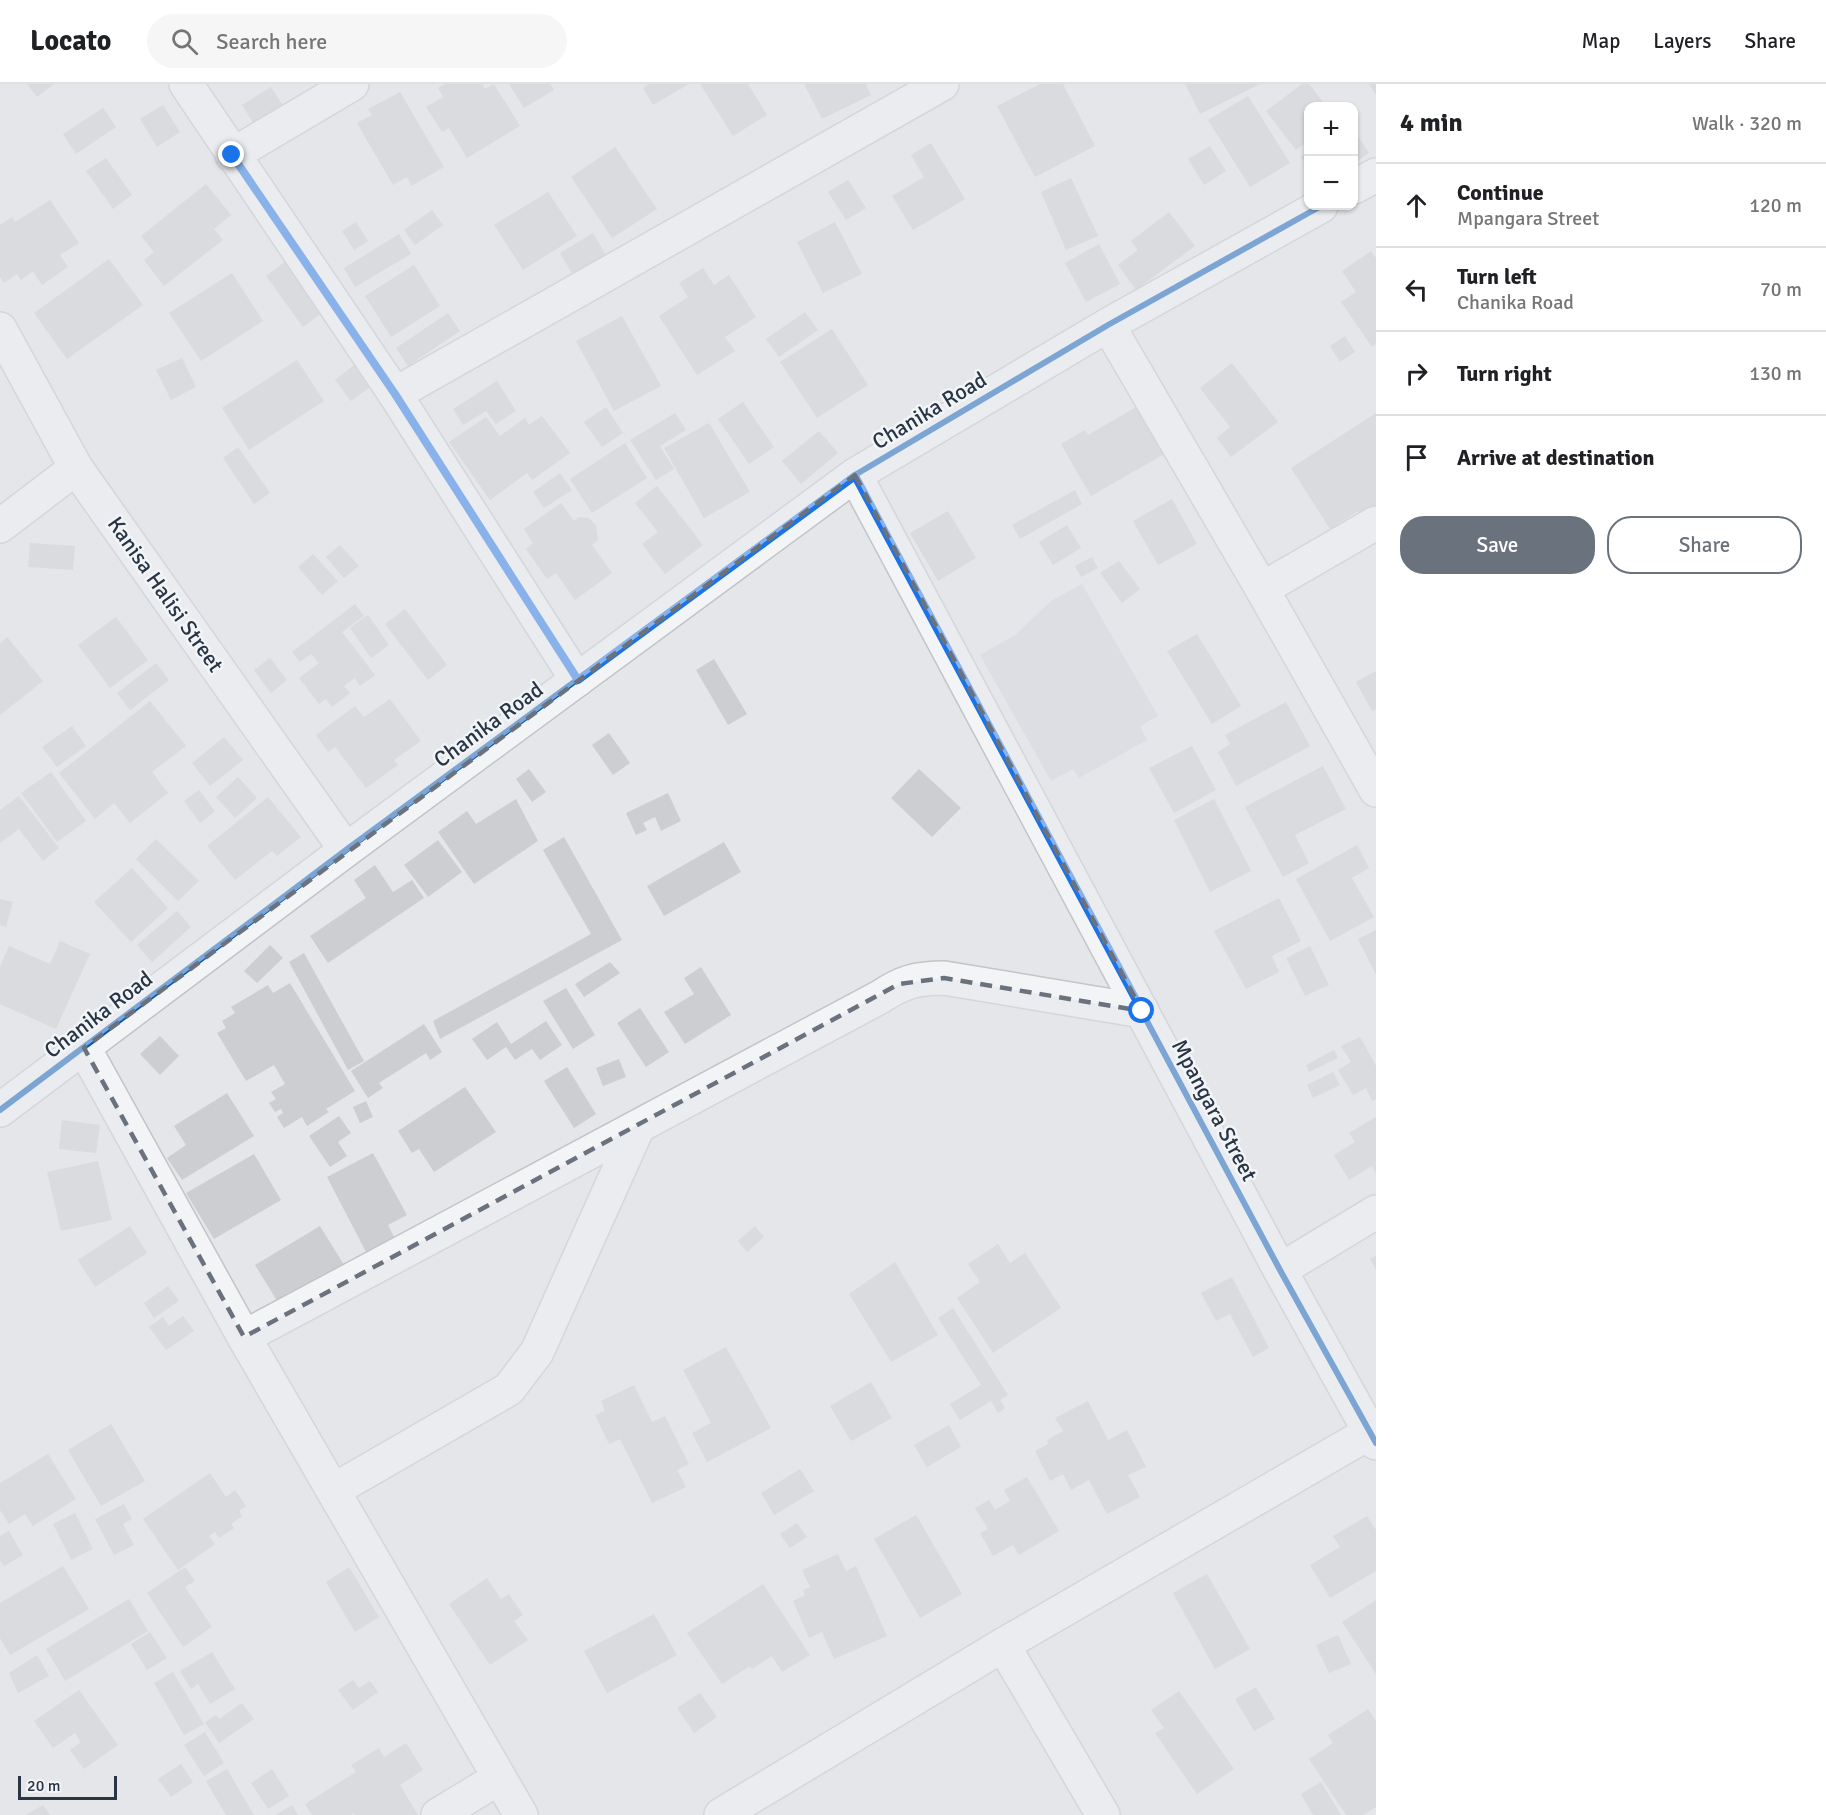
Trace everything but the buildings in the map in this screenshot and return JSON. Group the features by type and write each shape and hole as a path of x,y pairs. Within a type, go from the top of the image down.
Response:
{"street":[{"path":"186,84 395,394 578,680"},
{"path":"232,155 352,84"},
{"path":"395,394 942,84"},
{"path":"1358,185 1376,175"},
{"name":"Chanika Road","path":"4,1099 84,1047 346,850 855,476 1108,325 1314,210"},
{"path":"1108,325 1376,790"},
{"name":"Kanisa Halisi Street","path":"0,329 76,468 346,850"},
{"path":"0,526 76,468"},
{"name":"Mpangara Street","path":"855,476 1280,1270 1373,1438"},
{"path":"1262,589 1376,523"},
{"path":"244,1337 880,997 899,984 921,978 944,978 1142,1011"},
{"path":"84,1047 244,1337 521,1815"},
{"path":"334,1490 509,1389 537,1352 638,1127"},
{"path":"1280,1270 1376,1212"},
{"path":"721,1815 1003,1645 1373,1438"},
{"path":"1003,1645 1103,1815"},
{"path":"438,1815 499,1778"}],"highlighted area":[{"path":"855,475 1142,1011 944,978 899,984 244,1337 84,1048"}],"shaded area":[{"path":"1082,584 1158,716 1140,726 1147,740 1079,778 1073,769 1051,781 980,655 1015,635 1051,601"}],"cycle path":[{"path":"0,1110 346,850 855,475 1108,325 1314,210"},
{"path":"855,475 1280,1270 1376,1443"}],"route":[{"path":"232,155 395,394 578,680 855,476 1142,1011"}]}
